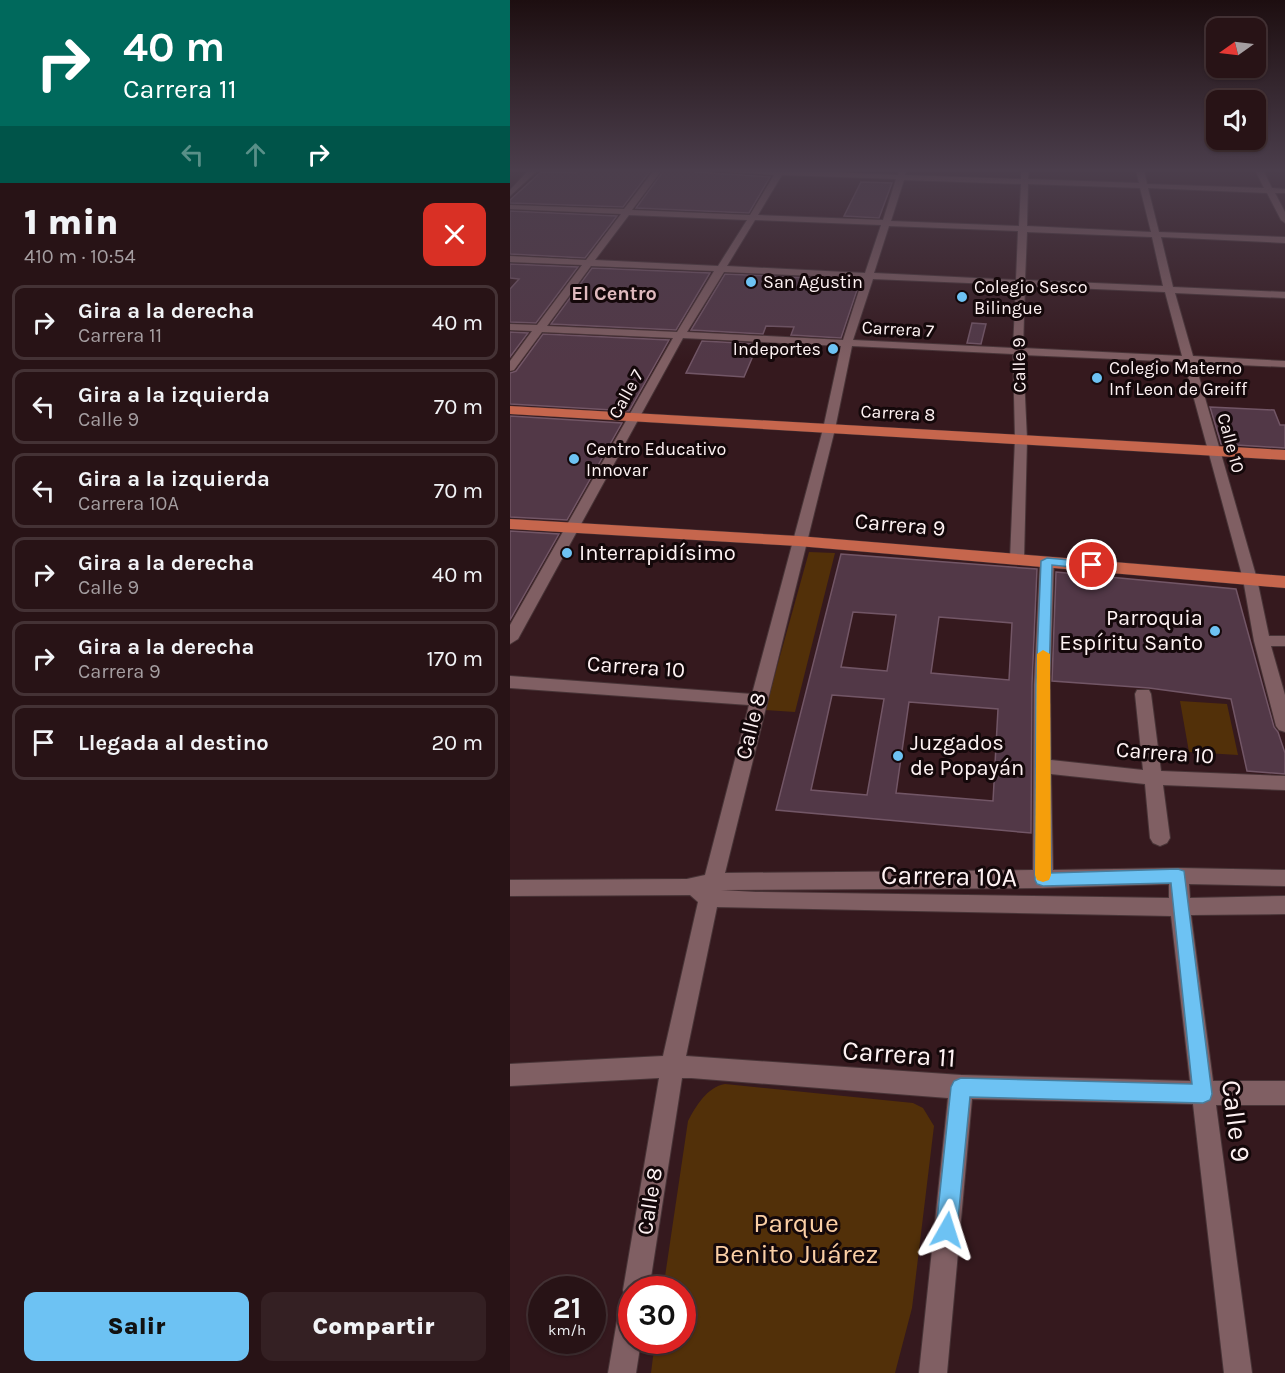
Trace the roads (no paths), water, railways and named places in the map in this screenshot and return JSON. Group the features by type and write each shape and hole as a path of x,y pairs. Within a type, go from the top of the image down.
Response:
{"main road":[{"name":"Carrera 8","path":"510,410 1285,455"},
{"name":"Carrera 9","path":"510,524 798,541 1285,582"}],"street":[{"path":"510,368 610,234"},
{"name":"Calle 7","path":"510,639 719,268 742,234"},
{"name":"Calle 8","path":"638,1276 672,1067 711,890 798,541 829,429 847,343 881,234"},
{"name":"Calle 9","path":"1017,559 1022,439 1018,352 1021,234"},
{"path":"1130,234 1285,240"},
{"name":"Calle 10","path":"1155,235 1250,579 1262,641 1283,709 1285,726"},
{"path":"510,259 1285,295"},
{"name":"Carrera 7","path":"510,327 1285,363"},
{"path":"1043,880 1042,766 1047,561"},
{"path":"1262,641 1285,641"},
{"name":"Carrera 10","path":"510,682 758,700"},
{"path":"1143,694 1160,838"},
{"name":"Carrera 10","path":"1042,766 1153,778 1285,783"},
{"name":"Calle 9","path":"1178,876 1238,1373"},
{"name":"Carrera 10A","path":"711,890 754,883 1178,876 1285,878"},
{"name":"Carrera 10A","path":"510,888 687,887 767,901 1180,907 1285,905"},
{"name":"Carrera 11","path":"510,1075 672,1067 961,1087 1203,1094 1285,1093"},
{"path":"933,1373 961,1087"},
{"path":"622,1373 625,1354"}],"place":[{"name":"San Agustin","path":"751,282"},
{"name":"Colegio Sesco Bilingue","path":"962,297"},
{"name":"Indeportes","path":"833,349"},
{"name":"Colegio Materno Inf Leon de Greiff","path":"1097,378"},
{"name":"Centro Educativo Innovar","path":"574,459"},
{"name":"Interrapidísimo","path":"567,553"},
{"name":"Parroquia Espíritu Santo","path":"1215,631"},
{"name":"Juzgados de Popayán","path":"898,756"}],"district":[{"name":"El Centro","path":"614,293"}],"park label":[{"name":"Parque Benito Juárez","path":"796,1238"}]}
